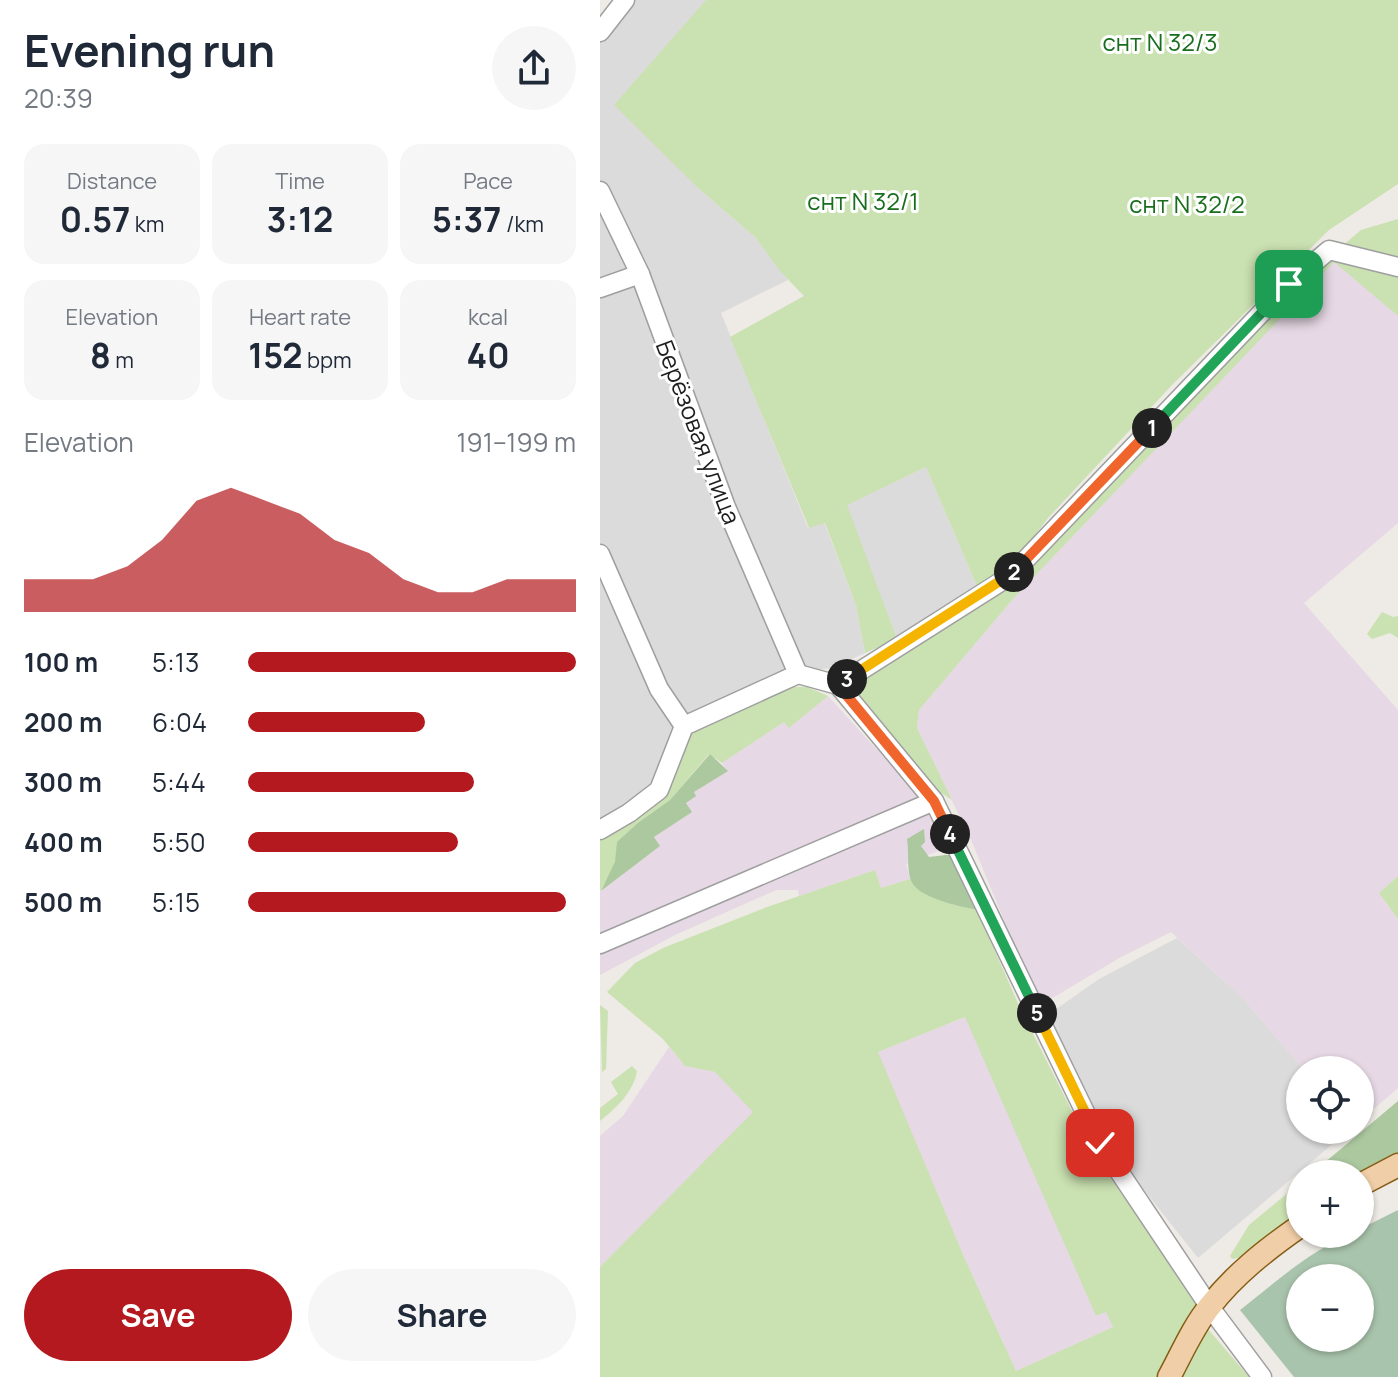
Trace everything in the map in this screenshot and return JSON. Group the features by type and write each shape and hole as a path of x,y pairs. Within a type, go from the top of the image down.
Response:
{"main road":[{"path":"1374,1178 1398,1165"},
{"path":"1169,1377 1209,1306 1236,1277 1286,1236"}],"street":[{"path":"600,32 625,0"},
{"name":"Берёзовая улица","path":"600,191 640,274 726,507 798,674"},
{"path":"838,685 1010,576 1289,284 1329,250 1398,267"},
{"path":"600,288 640,274"},
{"path":"600,554 604,575 659,689 684,726"},
{"path":"600,830 659,790 684,726 798,674 838,685 934,801 1100,1143 1209,1306 1262,1377"},
{"path":"600,944 934,801"}],"shaded area":[{"path":"629,0 706,0 697,187 756,238 788,280 721,313 808,528 824,522 856,605 865,653 832,668 802,671 600,184 600,36"},
{"path":"600,201 635,271 600,283"},
{"path":"1334,261 1398,316 1398,523 1304,603 1398,710 1398,876 1379,893 1398,919 1398,1088 1374,1109 1374,1056 1292,1056 1242,997 1171,932 1121,957 1039,1006 972,842 917,728 919,710 1013,599"},
{"path":"638,278 792,671 683,721 600,547 600,291"},
{"path":"926,467 979,591 897,639 846,505"},
{"path":"604,578 680,728 657,786 600,825 600,579"},
{"path":"828,696 933,811 950,846 906,864 910,879 881,888 875,870 799,896 798,890 776,890 675,935 600,975 600,892 660,846 654,837 691,812 686,802 694,792 727,771 722,763 784,722 789,728"},
{"path":"1177,938 1242,997 1292,1056 1286,1056 1286,1144 1332,1144 1314,1160 1286,1160 1286,1183 1198,1258 1103,1138 1045,1017 1099,979"},
{"path":"966,1017 1097,1316 1106,1311 1113,1327 1016,1371 877,1052"},
{"path":"669,1047 685,1066 715,1072 754,1112 600,1267 600,1136 623,1116"}],"green space":[{"path":"706,0 1398,0 1398,184 1329,230 1172,385 1048,518 1012,565 979,591 926,467 847,505 897,639 865,653 856,605 825,523 809,528 730,337 804,296 780,271 756,238 697,187 614,105"},
{"path":"1398,219 1398,264 1340,248 1361,230"},
{"path":"1331,254 1398,273 1398,316 1334,262 1013,599 919,710 917,728 952,800 928,784 846,686 1016,578 1295,286"},
{"path":"1382,612 1398,616 1398,638 1390,633 1372,639 1367,634"},
{"path":"781,687 807,687 828,696 789,728 784,722 722,763 709,754 670,800 639,822 600,892 600,837 658,800 683,743 701,723"},
{"path":"710,754 728,771 694,792 696,796 686,803 692,812 654,837 660,846 601,891 615,862 617,842 670,800"},
{"path":"924,829 925,842 921,846 929,857 954,854 977,910 939,900 914,885 909,873 907,839"},
{"path":"875,870 881,888 910,879 931,896 977,910 1020,1008 1095,1157 1201,1304 1165,1377 600,1377 600,1267 753,1112 715,1072 685,1066 663,1039 607,992 635,963 663,948 767,907","holes":["965,1017 1096,1316 1106,1312 1113,1327 1016,1371 964,1257 878,1052"]},
{"path":"1398,876 1398,919 1379,893"},
{"path":"600,1005 608,1011 606,1069 602,1072"},
{"path":"632,1066 637,1071 628,1093 600,1121 600,1108 618,1094 611,1082"},
{"path":"1398,1101 1398,1153 1374,1166 1374,1160 1328,1160 1347,1144 1374,1144 1374,1121"},
{"path":"1286,1195 1286,1222 1242,1257 1232,1259 1230,1256 1249,1225"},
{"path":"1398,1210 1398,1377 1294,1377 1240,1310 1286,1273 1286,1352 1374,1352 1374,1264 1299,1264 1324,1248 1374,1248 1374,1222"},
{"path":"1207,1328 1249,1377 1179,1377"}],"route":[{"path":"1100,1143 934,801 838,685 1010,576 1289,284"}],"park label":[{"name":"снт N 32/3","path":"1160,41"},
{"name":"снт N 32/1","path":"863,200"},
{"name":"снт N 32/2","path":"1187,203"}]}
